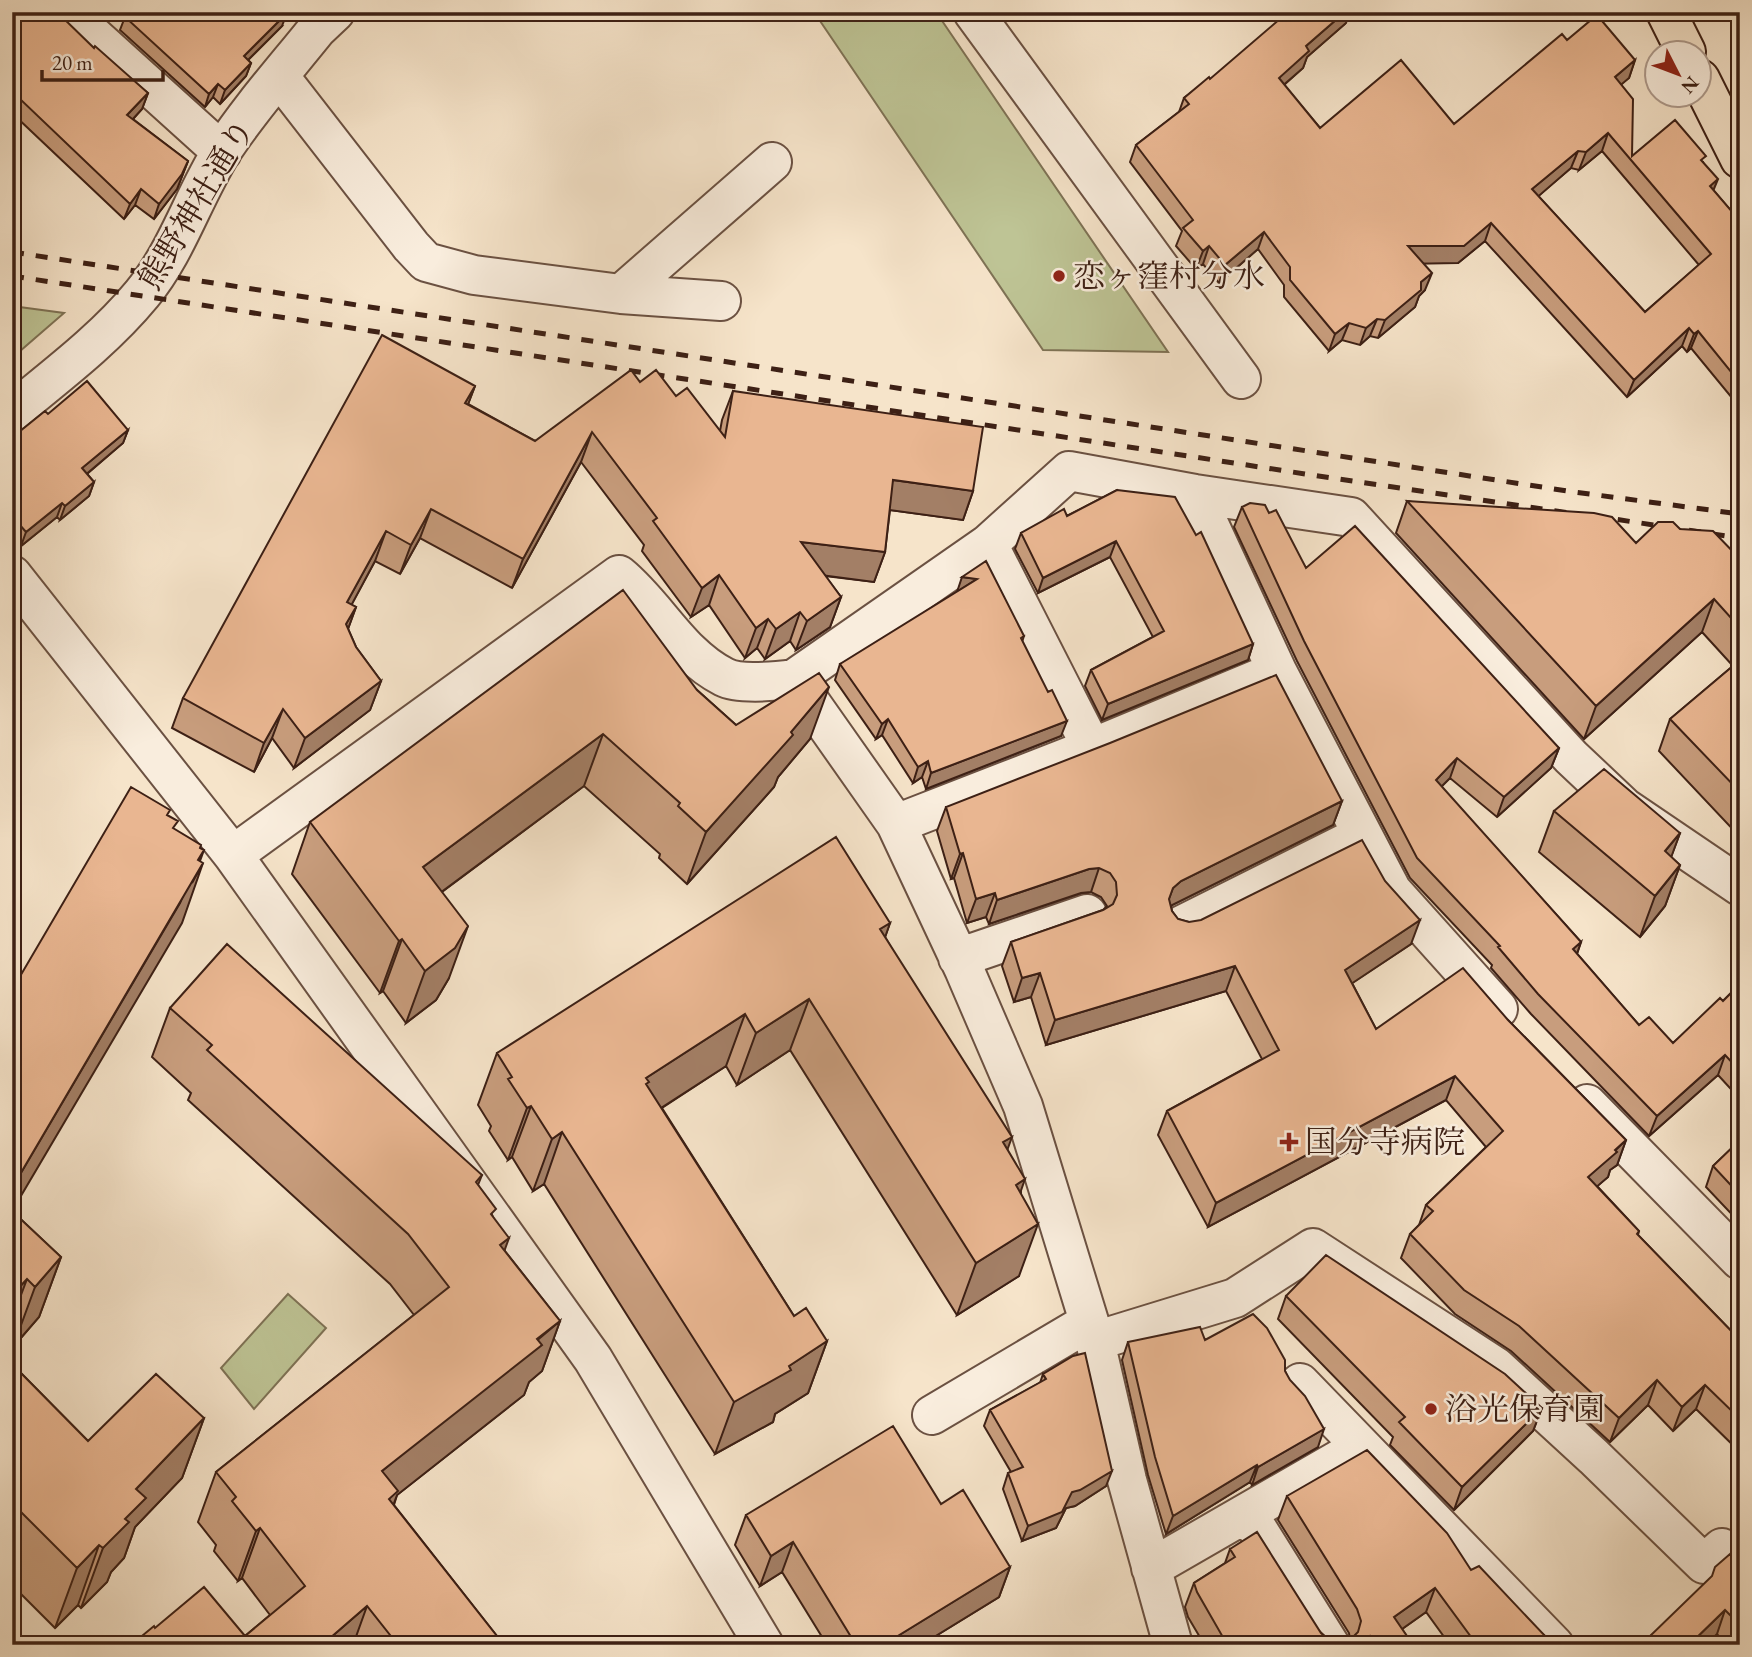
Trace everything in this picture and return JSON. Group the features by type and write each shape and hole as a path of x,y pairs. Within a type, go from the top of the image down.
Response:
{"main road":[{"path":"1666,12 1679,38"},
{"path":"1714,108 1740,159"}],"street":[{"path":"67,12 222,152"},
{"path":"973,12 1241,379"},
{"name":"熊野神社通り","path":"12,412 63,371 122,317 157,275 222,152 321,18"},
{"path":"279,76 426,262 474,275 621,294 721,301"},
{"path":"621,294 772,162"},
{"path":"233,855 619,575 635,589 685,649 726,678 769,682 794,679 988,544 1069,471 1195,494 1351,517 1571,757 1625,808 1740,886"},
{"path":"1195,494 1277,671 1392,891 1524,1039"},
{"path":"988,544 1092,748"},
{"path":"12,575 233,855 593,1359 764,1645"},
{"path":"896,824 1092,748 1277,671"},
{"path":"794,679 896,824 1023,1106 1092,1332 1127,1480 1172,1645"},
{"path":"1182,925 1362,835"},
{"path":"958,958 1087,914"},
{"path":"1562,1077 1740,1260"},
{"path":"932,1415 1092,1332 1235,1298 1313,1248 1496,1367 1704,1564 1722,1548 1740,1567"},
{"path":"1300,1383 1554,1645"},
{"path":"1152,1568 1361,1447"},
{"path":"1248,1514 1330,1645"}],"green space":[{"path":"814,12 936,12 1168,352 1043,350"},
{"path":"12,306 64,313 12,358"},
{"path":"288,1294 326,1328 254,1409 221,1368"}],"building":[{"path":"12,12 57,12 94,48 95,46 148,93 127,115 188,161 182,174 159,204 141,189 130,204 18,97 12,102"},
{"path":"129,12 287,13 244,56 251,63 225,90 218,84 209,94 125,17"},
{"path":"1288,12 1345,12 1306,46 1309,51 1279,78 1320,128 1401,60 1454,124 1562,34 1567,40 1597,15 1635,60 1615,77 1633,99 1632,156 1675,120 1706,156 1701,160 1718,179 1710,186 1740,221 1740,383 1698,331 1694,334 1689,328 1634,380 1491,223 1464,246 1408,246 1432,273 1421,282 1421,290 1385,320 1377,319 1366,328 1349,323 1335,334 1290,280 1290,267 1264,232 1225,265 1209,246 1203,251 1183,228 1193,220 1136,145 1189,104 1184,98 1209,77 1210,79","holes":["1608,133 1711,254 1645,312 1532,189 1578,151 1586,152"]},
{"path":"382,335 475,386 465,403 535,441 631,370 640,382 656,370 676,396 687,388 725,437 733,391 983,427 973,491 893,480 885,552 801,542 841,597 807,621 800,612 776,629 768,619 756,628 719,575 702,588 653,521 657,518 592,432 523,559 431,509 411,545 386,531 347,602 356,607 346,624 356,647 381,681 305,738 283,709 264,743 183,698"},
{"path":"87,381 128,430 82,468 94,482 65,506 62,503 26,532 12,516 12,433 14,436 45,411 48,414"},
{"path":"1117,490 1175,497 1196,535 1201,532 1253,644 1108,704 1091,670 1164,631 1116,541 1043,578 1021,533 1064,509 1067,516"},
{"path":"1407,501 1594,513 1612,517 1636,543 1658,522 1673,522 1680,529 1713,531 1740,559 1740,628 1714,599 1596,706"},
{"path":"1250,503 1265,505 1269,513 1276,510 1306,568 1355,526 1559,748 1504,797 1457,758 1436,780 1581,942 1573,949 1639,1025 1649,1017 1673,1043 1720,998 1723,1001 1740,984 1740,1071 1725,1055 1657,1116 1538,994 1498,947 1500,946 1417,858 1304,641 1242,507"},
{"path":"986,561 1024,636 1021,638 1048,692 1052,690 1067,721 931,773 928,761 918,767 888,719 882,724 840,664 977,579 962,577"},
{"path":"623,590 697,690 736,725 819,673 829,687 791,732 793,735 706,832 678,806 680,803 603,734 423,867 468,926 455,948 425,971 402,939 399,941 310,822"},
{"path":"1740,660 1740,792 1670,719"},
{"path":"1276,675 1342,801 1181,881 1173,888 1169,899 1172,911 1178,919 1189,922 1201,920 1362,840 1385,881 1420,920 1345,970 1376,1029 1463,968 1508,1020 1626,1140 1615,1150 1617,1152 1588,1177 1639,1231 1637,1234 1740,1340 1740,1419 1705,1385 1682,1407 1657,1380 1619,1418 1519,1326 1464,1290 1410,1234 1433,1211 1426,1205 1503,1131 1455,1076 1216,1203 1167,1111 1279,1050 1235,966 1055,1020 1040,973 1022,978 1011,942 1103,910 1113,904 1117,895 1116,882 1110,873 1099,868 1089,869 997,900 995,893 976,899 946,807"},
{"path":"1604,769 1680,833 1665,851 1680,865 1655,896 1554,811"},
{"path":"131,787 170,810 167,815 178,821 173,828 201,845 200,848 204,850 198,860 203,863 12,1188 12,990"},
{"path":"836,837 890,923 880,929 1012,1137 1003,1142 1025,1179 1016,1185 1038,1224 976,1263 809,999 756,1033 745,1014 646,1078 649,1082 646,1084 794,1316 806,1308 827,1341 789,1366 791,1370 734,1402 562,1132 552,1139 531,1106 527,1108 508,1079 512,1077 497,1053"},
{"path":"227,944 482,1175 476,1182 496,1209 491,1214 509,1238 500,1245 560,1321 537,1339 542,1345 382,1471 398,1491 389,1499 504,1645 398,1645 367,1606 322,1645 131,1645 204,1587 245,1636 305,1586 260,1528 256,1531 232,1501 236,1497 216,1472 449,1287 408,1234 207,1050 212,1045 170,1008"},
{"path":"1740,1140 1740,1195 1713,1166"},
{"path":"12,1211 61,1257 35,1287 27,1279 12,1295"},
{"path":"1326,1255 1505,1374 1542,1408 1462,1487 1399,1422 1405,1417 1286,1296"},
{"path":"1253,1314 1267,1328 1285,1360 1285,1371 1290,1380 1305,1396 1324,1429 1258,1467 1257,1465 1173,1516 1155,1457 1128,1342 1200,1327 1205,1340"},
{"path":"1085,1353 1112,1471 1072,1492 1062,1512 1028,1526 1008,1473 1023,1467 990,1410 1046,1379 1043,1374 1073,1356"},
{"path":"12,1364 88,1441 156,1374 204,1418 136,1489 146,1498 125,1519 129,1522 103,1548 99,1545 77,1568 12,1503"},
{"path":"893,1426 941,1504 963,1490 1010,1567 883,1645 856,1645 793,1542 771,1556 746,1515"},
{"path":"1367,1450 1447,1533 1471,1570 1479,1566 1545,1636 1563,1645 1477,1645 1435,1588 1394,1617 1413,1645 1376,1645 1370,1636 1357,1645 1200,1645 1224,1639 1194,1583 1235,1557 1230,1549 1257,1532 1321,1633 1329,1640 1340,1642 1350,1640 1358,1632 1361,1621 1357,1609 1287,1496"},
{"path":"1730,1554 1740,1561 1740,1625 1725,1610 1689,1645 1655,1645 1648,1638 1712,1576 1715,1567"}],"railway":[{"path":"12,252 1574,492 1740,514"},
{"path":"12,276 1570,513"},
{"path":"1594,516 1740,538"}],"place":[{"name":"恋ヶ窪村分水","path":"1059,276"},
{"name":"国分寺病院","path":"1289,1142"},
{"name":"浴光保育園","path":"1431,1409"}]}
